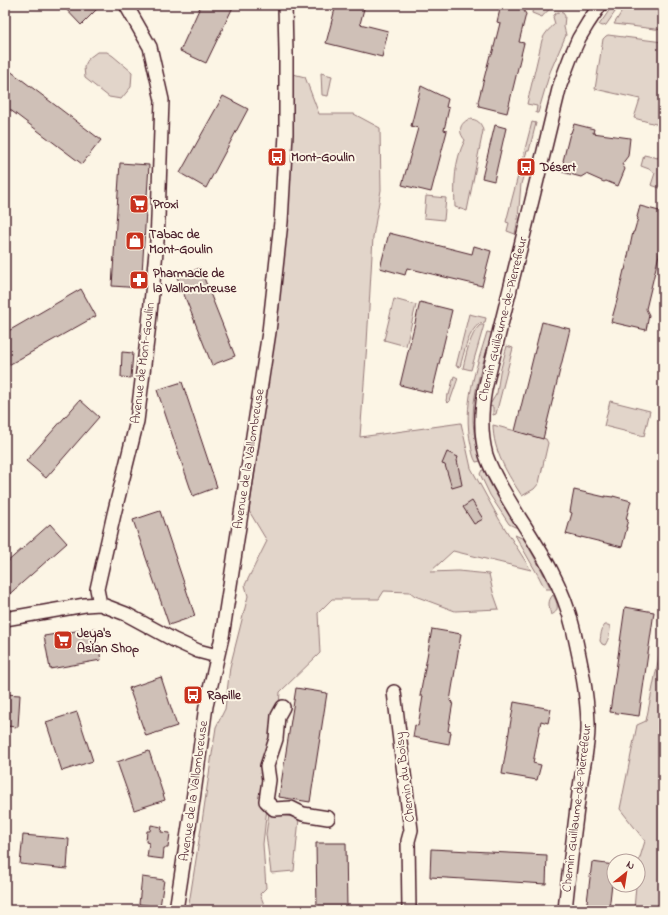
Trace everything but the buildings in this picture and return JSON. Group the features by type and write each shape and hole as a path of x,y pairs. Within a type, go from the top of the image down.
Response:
{"street":[{"name":"Avenue de Mont-Goulin","path":"100,604 97,589 137,421 149,324 158,218 162,100 150,47 126,5"},
{"name":"Avenue de la Vallombreuse","path":"176,910 206,706 222,637 269,332 281,222 286,134 285,5"},
{"name":"Chemin Guillaume-de-Pierrefleur","path":"564,910 588,724 584,678 572,627 560,589 544,558 496,479 486,455 482,428 482,409 485,389 560,85 570,56 588,23 600,5"},
{"path":"5,619 85,605 100,604 126,614 198,651 217,656"},
{"name":"Chemin du Boisy","path":"394,692 411,830 408,841 410,910"},
{"path":"284,707 278,716 276,739 267,766 269,780 266,801 274,809 291,808 303,814 328,818"}],"shaded area":[{"path":"533,5 564,5 551,9 542,17 532,13"},
{"path":"613,5 621,5 606,25 599,25"},
{"path":"626,5 663,5 663,30 614,24"},
{"path":"558,12 563,13 565,16 564,27 566,35 550,72 538,113 536,113 537,106 527,104 542,40 547,31 555,24 553,17"},
{"path":"608,35 663,42 663,126 634,118 640,99 595,89 603,39"},
{"path":"97,52 107,52 132,72 131,87 121,99 109,97 85,78 84,67 89,58"},
{"path":"321,73 332,76 328,96 322,95"},
{"path":"293,74 305,77 319,114 354,114 380,128 381,190 373,237 360,437 461,423 471,468 499,519 531,570 453,551 430,572 458,571 489,574 499,609 455,611 415,596 410,592 384,591 379,599 332,599 318,613 320,653 280,692 279,708 272,747 260,773 269,789 263,844 266,888 260,894 266,910 188,910 216,727 225,709 230,667 248,596 245,585 267,541 249,511 279,308 283,196"},
{"path":"469,119 479,122 483,131 467,211 455,207 455,190 457,164 461,148 465,140 461,134 461,126"},
{"path":"532,122 536,123 529,151 527,151 522,166 523,177 515,234 507,231 509,223 506,222"},
{"path":"663,150 663,189 651,185 655,173 641,166 644,155 658,158"},
{"path":"426,196 446,198 444,220 424,218"},
{"path":"394,299 416,305 406,346 384,340"},
{"path":"469,314 486,318 485,322 480,323 472,331 460,367 456,366"},
{"path":"480,325 484,325 471,370 463,368 471,339"},
{"path":"487,332 492,333 473,407 474,429 481,461 476,462 472,452 469,430 469,401 475,373"},
{"path":"507,346 513,348 496,414 493,415 493,407 489,406 497,393 500,372"},
{"path":"454,376 458,378 448,403 446,401 447,395 449,395"},
{"path":"610,401 650,411 644,436 604,426"},
{"path":"493,425 546,439 548,443 539,483 534,489 522,496 498,453"},
{"path":"482,470 484,470 495,492 517,527 509,524 490,495 480,474"},
{"path":"515,535 524,539 551,589 546,589 544,587"},
{"path":"553,595 557,603 557,609 551,615 549,602"},
{"path":"605,625 610,626 609,636 605,645 600,641 602,630"},
{"path":"663,637 663,910 634,910 635,893 646,893 646,853 641,853 645,841 620,809 637,725 646,721"},
{"path":"269,813 299,818 294,871 271,873 266,834"}],"place":[{"name":"Mont-Goulin","path":"277,157"},
{"name":"Désert","path":"526,167"},
{"name":"Proxi","path":"139,204"},
{"name":"Tabac de Mont-Goulin","path":"135,241"},
{"name":"Pharmacie de la Vallombreuse","path":"139,280"},
{"name":"Jeya's Asian Shop","path":"63,640"},
{"name":"Rapille","path":"193,695"}]}
